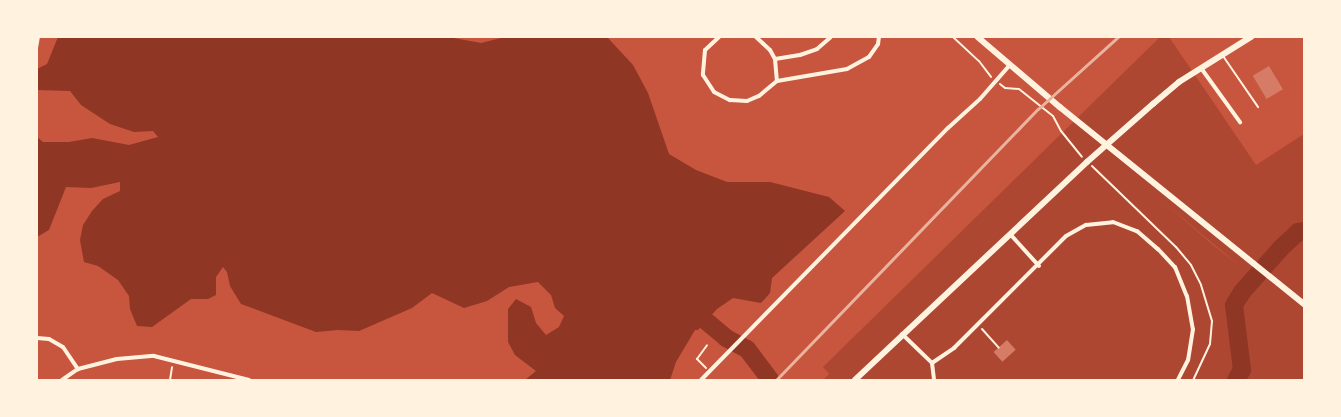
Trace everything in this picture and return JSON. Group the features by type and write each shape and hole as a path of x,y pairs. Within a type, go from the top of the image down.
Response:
{"street":[{"path":"719,37 705,50 702,65 703,75 714,92 730,100 747,101 759,96 777,81 847,68 869,57 878,44 879,37"},
{"path":"756,37 770,50 776,59 777,81"},
{"path":"776,59 800,56 817,48 831,37"},
{"path":"978,37 1009,66 1304,304"},
{"path":"855,380 902,334 1087,162 1179,82 1250,37"},
{"path":"701,380 996,81 1009,66"},
{"path":"1201,68 1240,122"},
{"path":"932,363 954,348 1039,266 1066,236 1086,225 1113,222 1138,231 1175,266 1187,296 1193,329 1188,360 1178,380"},
{"path":"1010,234 1039,266"},
{"path":"902,334 932,363 934,380"},
{"path":"37,338 49,339 63,347 78,369"},
{"path":"62,380 78,369 117,359 154,356 249,380"}],"lane":[{"path":"1223,55 1258,107"}],"path":[{"path":"37,48 39,37"},
{"path":"953,37 979,61 996,81 1005,88 1019,90 1053,116 1061,131 1087,162"},
{"path":"978,325 999,348"},
{"path":"707,345 697,359 701,365 710,370"},
{"path":"170,380 174,361"}],"shaded area":[{"path":"58,37 448,37 481,43 505,37 607,37 633,65 648,93 669,154 696,170 727,182 770,182 829,197 845,211 772,278 770,293 761,303 733,298 717,309 698,330 695,330 676,362 670,380 525,380 536,371 515,355 508,342 508,309 516,299 531,307 536,323 546,335 559,327 564,316 555,308 551,295 538,282 509,287 487,301 464,308 432,293 412,308 359,331 338,330 316,332 241,304 230,286 227,272 223,267 216,277 216,295 208,299 191,299 152,327 137,326 130,309 129,296 118,280 98,266 84,262 80,240 83,225 92,211 103,199 120,191 120,182 91,188 66,187 49,230 37,237 37,137 43,142 69,142 92,138 129,145 158,137 153,131 134,132 110,124 81,105 70,91 37,90 37,69 47,64"},
{"path":"1160,37 1169,37 1256,165 1304,134 1304,380 823,380 829,374 823,367","holes":["1160,199 1242,268 1213,245"]}],"building":[{"path":"1269,66 1283,89 1267,99 1253,76"},
{"path":"1007,340 1016,350 1002,362 994,352"}],"waterway":[{"path":"1236,380 1242,370 1234,305 1242,292 1281,248 1298,232 1304,231"},
{"path":"706,321 726,338 747,349 770,380"}],"railway":[{"path":"776,380 1038,109 1118,37"}]}
